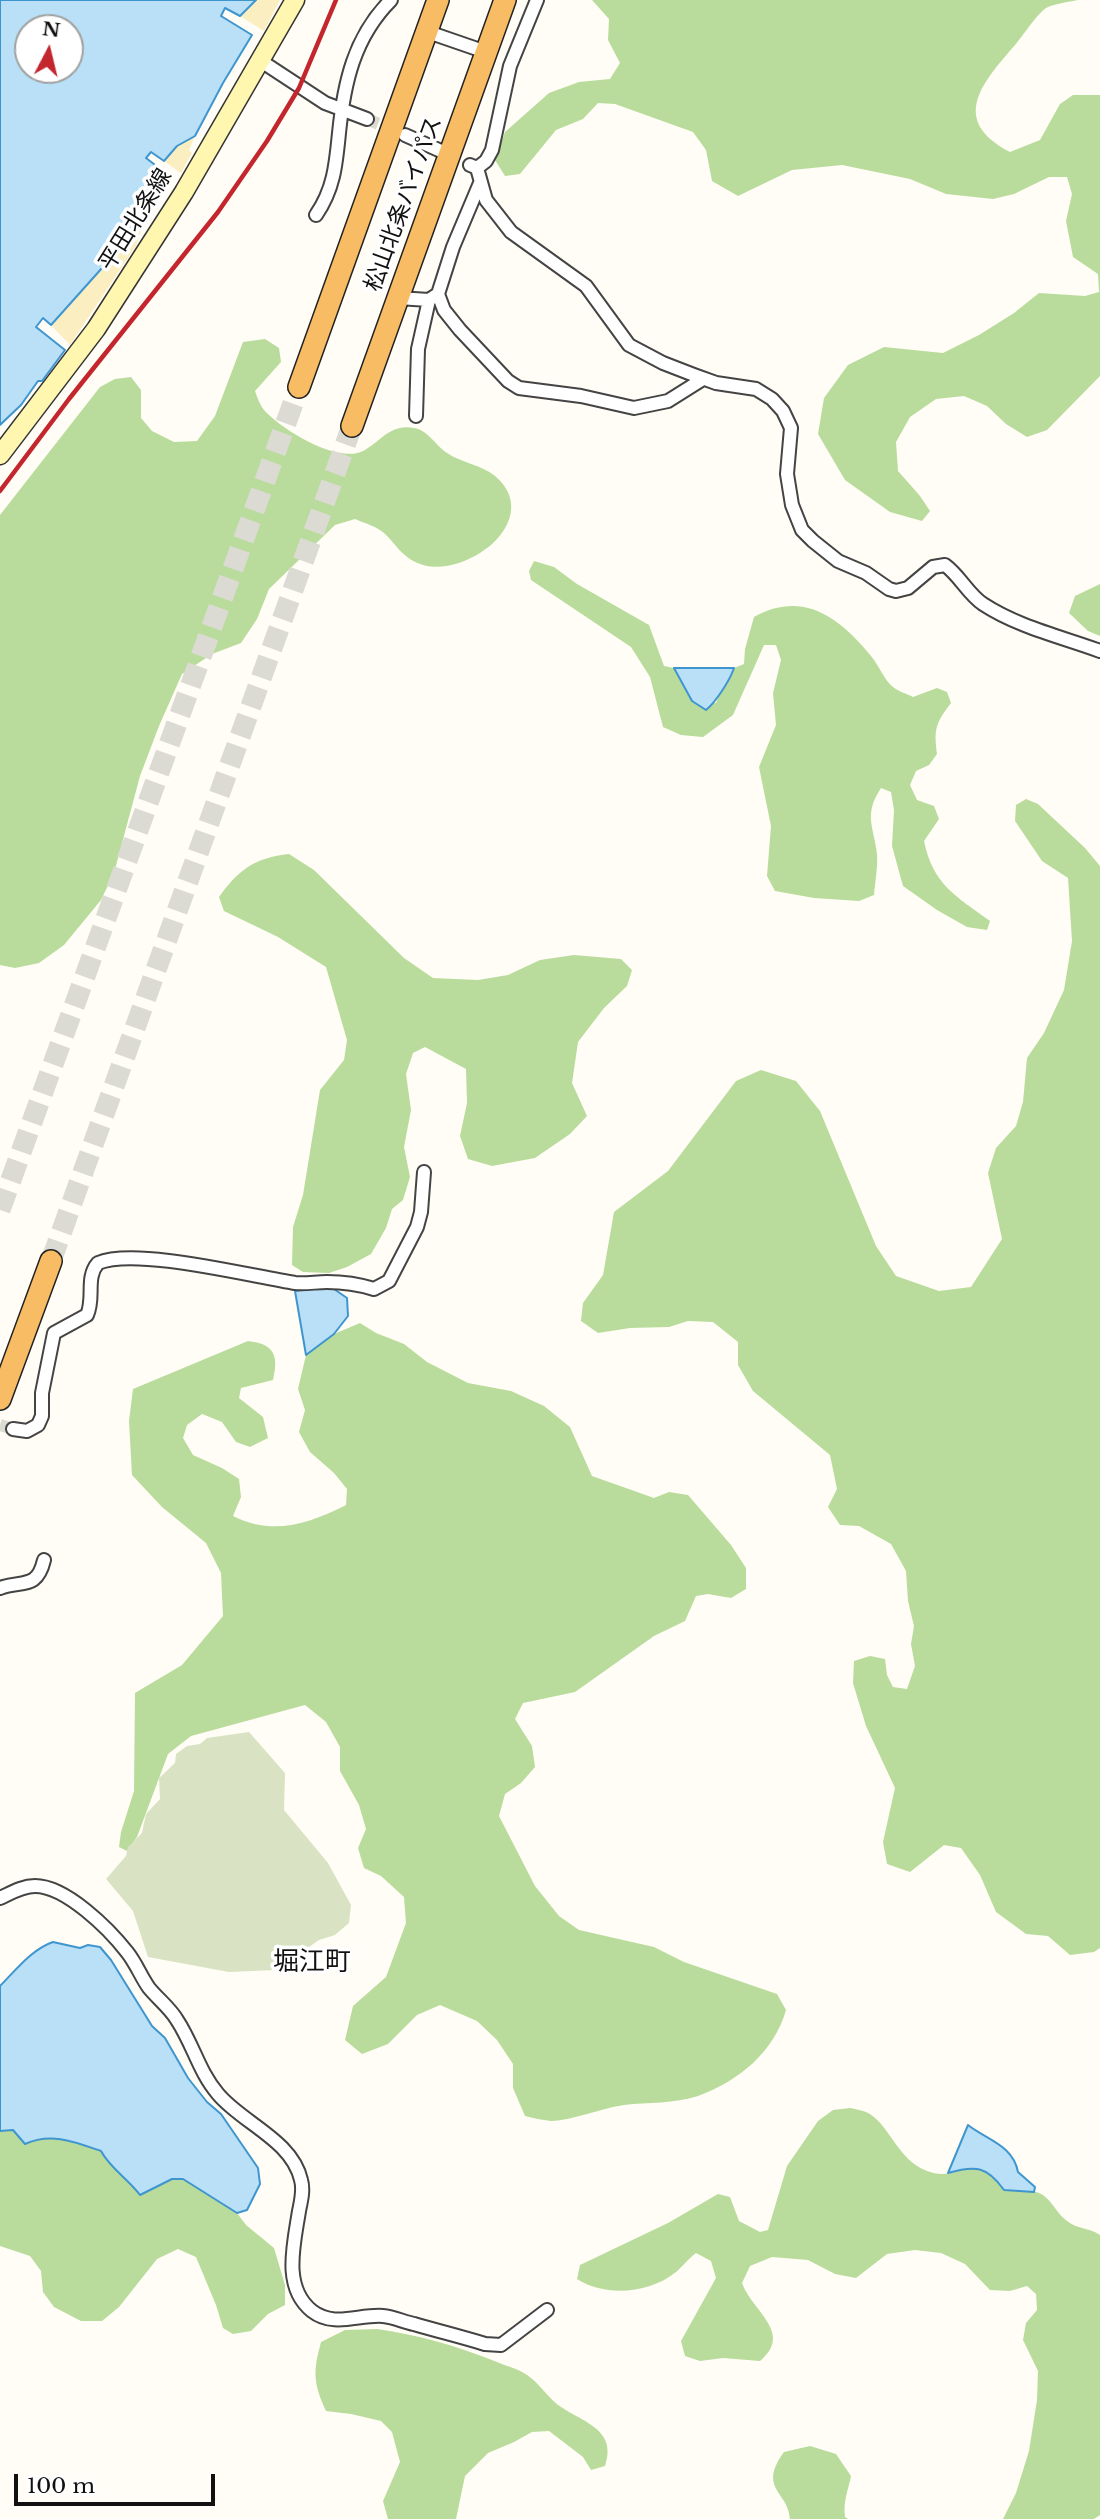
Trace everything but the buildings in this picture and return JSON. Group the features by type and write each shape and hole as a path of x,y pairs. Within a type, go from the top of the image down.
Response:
{"highway":[{"name":"松山北条バイパス","path":"299,387 439,0"},
{"name":"松山北条バイパス","path":"352,426 505,0"},
{"path":"0,1399 51,1261"}],"main road":[{"name":"平田北条線","path":"0,455 96,328 184,192 295,0"}],"street":[{"path":"316,215 333,183 342,110 352,60 371,24 379,0"},
{"path":"371,24 391,0"},
{"path":"537,0 510,66 492,150 486,161 473,167 486,200 512,232 586,286 629,345 663,363 703,379 765,393 783,411 790,428 788,474 792,505 802,530 838,561 866,573 896,591 908,587 933,567 945,565 973,596 989,607 1019,622 1100,651"},
{"path":"428,32 486,52"},
{"path":"261,61 317,98 367,119"},
{"path":"405,135 441,151"},
{"path":"416,416 418,349 433,297 480,183"},
{"path":"398,298 433,297"},
{"path":"433,297 508,381 519,388 581,396 634,408 668,401 703,379"},
{"path":"13,1429 27,1431 38,1425 54,1333 87,1315 91,1275 97,1263 147,1259 225,1269 296,1283 351,1283 374,1289 389,1280 416,1227 421,1212 424,1171"},
{"path":"0,1588 32,1581 38,1575 44,1560"},
{"path":"0,1898 19,1889 42,1886 55,1891 95,1918 128,1953 148,1987 177,2019 198,2063 218,2095 278,2145 294,2164 302,2180 292,2266 294,2284 300,2298 312,2311 325,2319 339,2320 387,2316 485,2344 501,2345 547,2310"}],"green space":[{"path":"592,0 1078,0 1046,8 1038,15 983,87 977,101 976,114 980,127 991,140 1010,152 1040,140 1060,104 1073,95 1100,95 1100,376 1047,430 1027,437 1006,424 987,406 964,396 936,399 910,417 896,442 898,471 930,511 922,521 890,512 845,480 818,434 824,398 848,365 884,347 943,353 979,335 1039,293 1085,296 1099,292 1098,274 1073,257 1066,221 1072,194 1067,177 1049,177 1014,194 993,199 946,194 910,179 842,165 792,170 738,196 712,181 706,150 693,132 615,104 598,103 583,119 556,130 520,174 505,176 495,160 505,132 549,93 579,82 610,79 620,63 608,40 609,19"},
{"path":"265,339 279,348 281,362 255,391 264,410 272,418 310,443 339,453 352,454 363,451 393,430 406,427 419,429 447,453 495,476 510,497 510,518 499,537 480,553 452,565 433,567 415,562 374,527 355,519 335,525 269,589 257,619 241,643 212,654 182,674 140,776 114,873 101,900 64,945 39,963 15,968 0,965 0,515 100,387 115,379 131,377 141,390 141,418 152,431 174,442 197,441 215,416 243,342"},
{"path":"534,561 554,567 577,584 649,625 664,666 674,668 692,701 716,703 734,668 744,664 745,649 754,617 788,606 804,607 833,619 859,642 897,690 913,697 937,688 947,692 951,703 937,727 937,754 929,765 916,771 910,785 917,800 934,806 939,819 924,841 933,869 948,888 990,921 987,930 967,927 903,886 892,846 894,810 891,792 881,788 871,814 877,859 874,895 859,901 814,898 775,891 767,876 771,826 759,767 776,725 773,693 781,660 776,645 764,645 733,715 703,737 681,735 663,727 650,677 631,647 531,580 529,571"},
{"path":"1100,584 1100,636 1088,631 1069,613 1075,596"},
{"path":"1026,799 1038,804 1085,848 1100,866 1100,1948 1094,1952 1070,1955 1048,1936 1026,1934 996,1912 980,1875 961,1848 944,1845 910,1872 887,1864 883,1842 895,1788 866,1726 853,1683 854,1661 870,1656 885,1659 887,1675 893,1687 907,1689 915,1666 911,1644 914,1626 908,1601 906,1571 891,1544 859,1526 840,1525 828,1507 837,1489 830,1455 753,1391 738,1365 738,1342 713,1322 688,1321 669,1327 630,1328 598,1333 581,1321 583,1303 603,1275 614,1212 668,1171 736,1081 761,1070 796,1081 820,1111 876,1246 896,1276 939,1291 971,1287 1002,1239 988,1173 996,1148 1016,1126 1023,1102 1027,1058 1044,1033 1064,990 1072,941 1068,878 1042,861 1015,821 1016,805"},
{"path":"289,854 314,870 404,958 433,978 478,980 508,975 540,960 574,955 621,959 632,970 627,986 604,1008 578,1042 572,1083 587,1116 570,1134 535,1158 492,1166 468,1159 460,1136 467,1103 466,1069 425,1047 413,1053 406,1074 411,1110 404,1147 410,1177 403,1200 392,1209 386,1228 371,1254 329,1273 303,1272 292,1265 293,1227 303,1195 320,1090 344,1060 347,1040 326,967 278,937 224,911 219,897 249,866 267,858"},
{"path":"360,1323 376,1333 404,1344 427,1362 468,1383 511,1391 544,1406 570,1427 592,1476 654,1498 669,1492 688,1495 731,1545 746,1568 746,1589 731,1598 708,1594 696,1596 685,1621 654,1636 575,1692 523,1703 515,1719 532,1746 535,1767 521,1783 505,1794 499,1816 535,1886 559,1916 579,1930 654,1947 684,1962 777,1994 786,2010 773,2039 753,2063 713,2090 680,2100 624,2105 548,2121 525,2116 513,2088 513,2064 497,2040 477,2021 440,2005 417,2015 388,2044 362,2054 345,2040 353,2006 386,1977 406,1923 404,1897 381,1876 364,1868 358,1848 366,1829 359,1805 340,1771 340,1747 326,1722 305,1705 191,1736 168,1754 137,1837 127,1851 119,1847 134,1791 135,1693 182,1665 223,1616 221,1573 206,1543 162,1507 132,1475 129,1421 133,1389 248,1341 269,1348 275,1357 273,1380 241,1388 239,1398 263,1417 268,1438 250,1447 236,1442 222,1422 202,1414 187,1425 183,1438 193,1455 239,1479 241,1497 233,1516 248,1522 276,1526 318,1518 346,1505 347,1489 334,1473 310,1452 299,1432 305,1410 298,1389 306,1355 334,1334"},
{"path":"249,1732 285,1773 284,1810 328,1863 351,1905 349,1923 335,1935 319,1940 276,1970 229,1972 148,1957 133,1911 106,1879 126,1856 128,1847 142,1833 146,1814 160,1799 159,1778 175,1763 176,1754 187,1746 200,1744 207,1738"},
{"path":"850,2108 874,2117 900,2150 927,2171 938,2174 966,2169 984,2171 1004,2190 1029,2191 1043,2195 1073,2225 1100,2235 1100,2515 1094,2519 1003,2519 1016,2493 1029,2451 1037,2400 1038,2371 1023,2340 1026,2323 1037,2310 1036,2294 1027,2286 1010,2291 990,2290 965,2264 941,2253 915,2250 887,2254 856,2278 835,2274 808,2260 772,2257 750,2266 742,2283 772,2331 773,2341 769,2351 760,2361 723,2358 700,2361 685,2356 681,2341 716,2278 711,2261 696,2253 676,2272 640,2289 600,2289 577,2279 580,2265 668,2223 718,2194 730,2197 739,2221 760,2232 768,2230 787,2166 818,2121 833,2110"},
{"path":"13,2130 39,2137 64,2139 101,2151 140,2195 172,2179 183,2179 237,2213 246,2225 274,2248 285,2285 285,2305 268,2314 251,2331 233,2334 223,2328 196,2257 178,2249 157,2259 119,2307 102,2321 81,2321 54,2307 43,2292 41,2271 30,2256 0,2246 0,2131"},
{"path":"377,2329 453,2346 524,2373 558,2405 587,2422 602,2435 607,2443 608,2453 605,2466 591,2470 583,2457 549,2431 532,2432 488,2453 465,2476 456,2519 388,2519 383,2501 400,2462 392,2432 381,2421 326,2411 316,2377 321,2342 345,2330"},
{"path":"810,2446 836,2454 851,2476 845,2506 845,2517 848,2519 790,2519 785,2502 776,2489 773,2474 784,2452"}],"sand":[{"path":"256,0 280,0 264,31 240,16"},
{"path":"195,136 189,150 192,153 181,173 164,161 177,146"},
{"path":"145,220 136,246 70,345 51,325"}],"water":[{"path":"0,0 256,0 240,16 225,8 221,16 252,35 195,136 177,146 164,161 151,152 146,158 171,177 145,220 51,325 43,318 36,327 65,350 21,405 0,425"},
{"path":"674,668 734,668 722,691 706,710 692,701"},
{"path":"323,1287 334,1289 347,1298 348,1316 334,1334 306,1355 295,1291"},
{"path":"53,1942 80,1948 88,1945 100,1947 111,1960 152,2026 165,2038 188,2078 207,2102 221,2114 258,2168 260,2184 247,2210 237,2213 183,2179 172,2179 140,2195 101,2151 54,2139 35,2140 25,2144 13,2130 0,2131 0,1986 31,1955"},
{"path":"968,2125 1011,2155 1018,2172 1035,2187 1034,2192 1004,2190 992,2176 980,2170 966,2169 948,2173"}],"tunnel":[{"path":"367,119 396,131"},
{"path":"0,1210 299,387"},
{"path":"51,1261 352,426"},
{"path":"0,1425 13,1429"}],"railway":[{"path":"0,491 69,399 218,212 267,141 299,88 336,0"}],"district":[{"name":"堀江町","path":"312,1963"}]}
